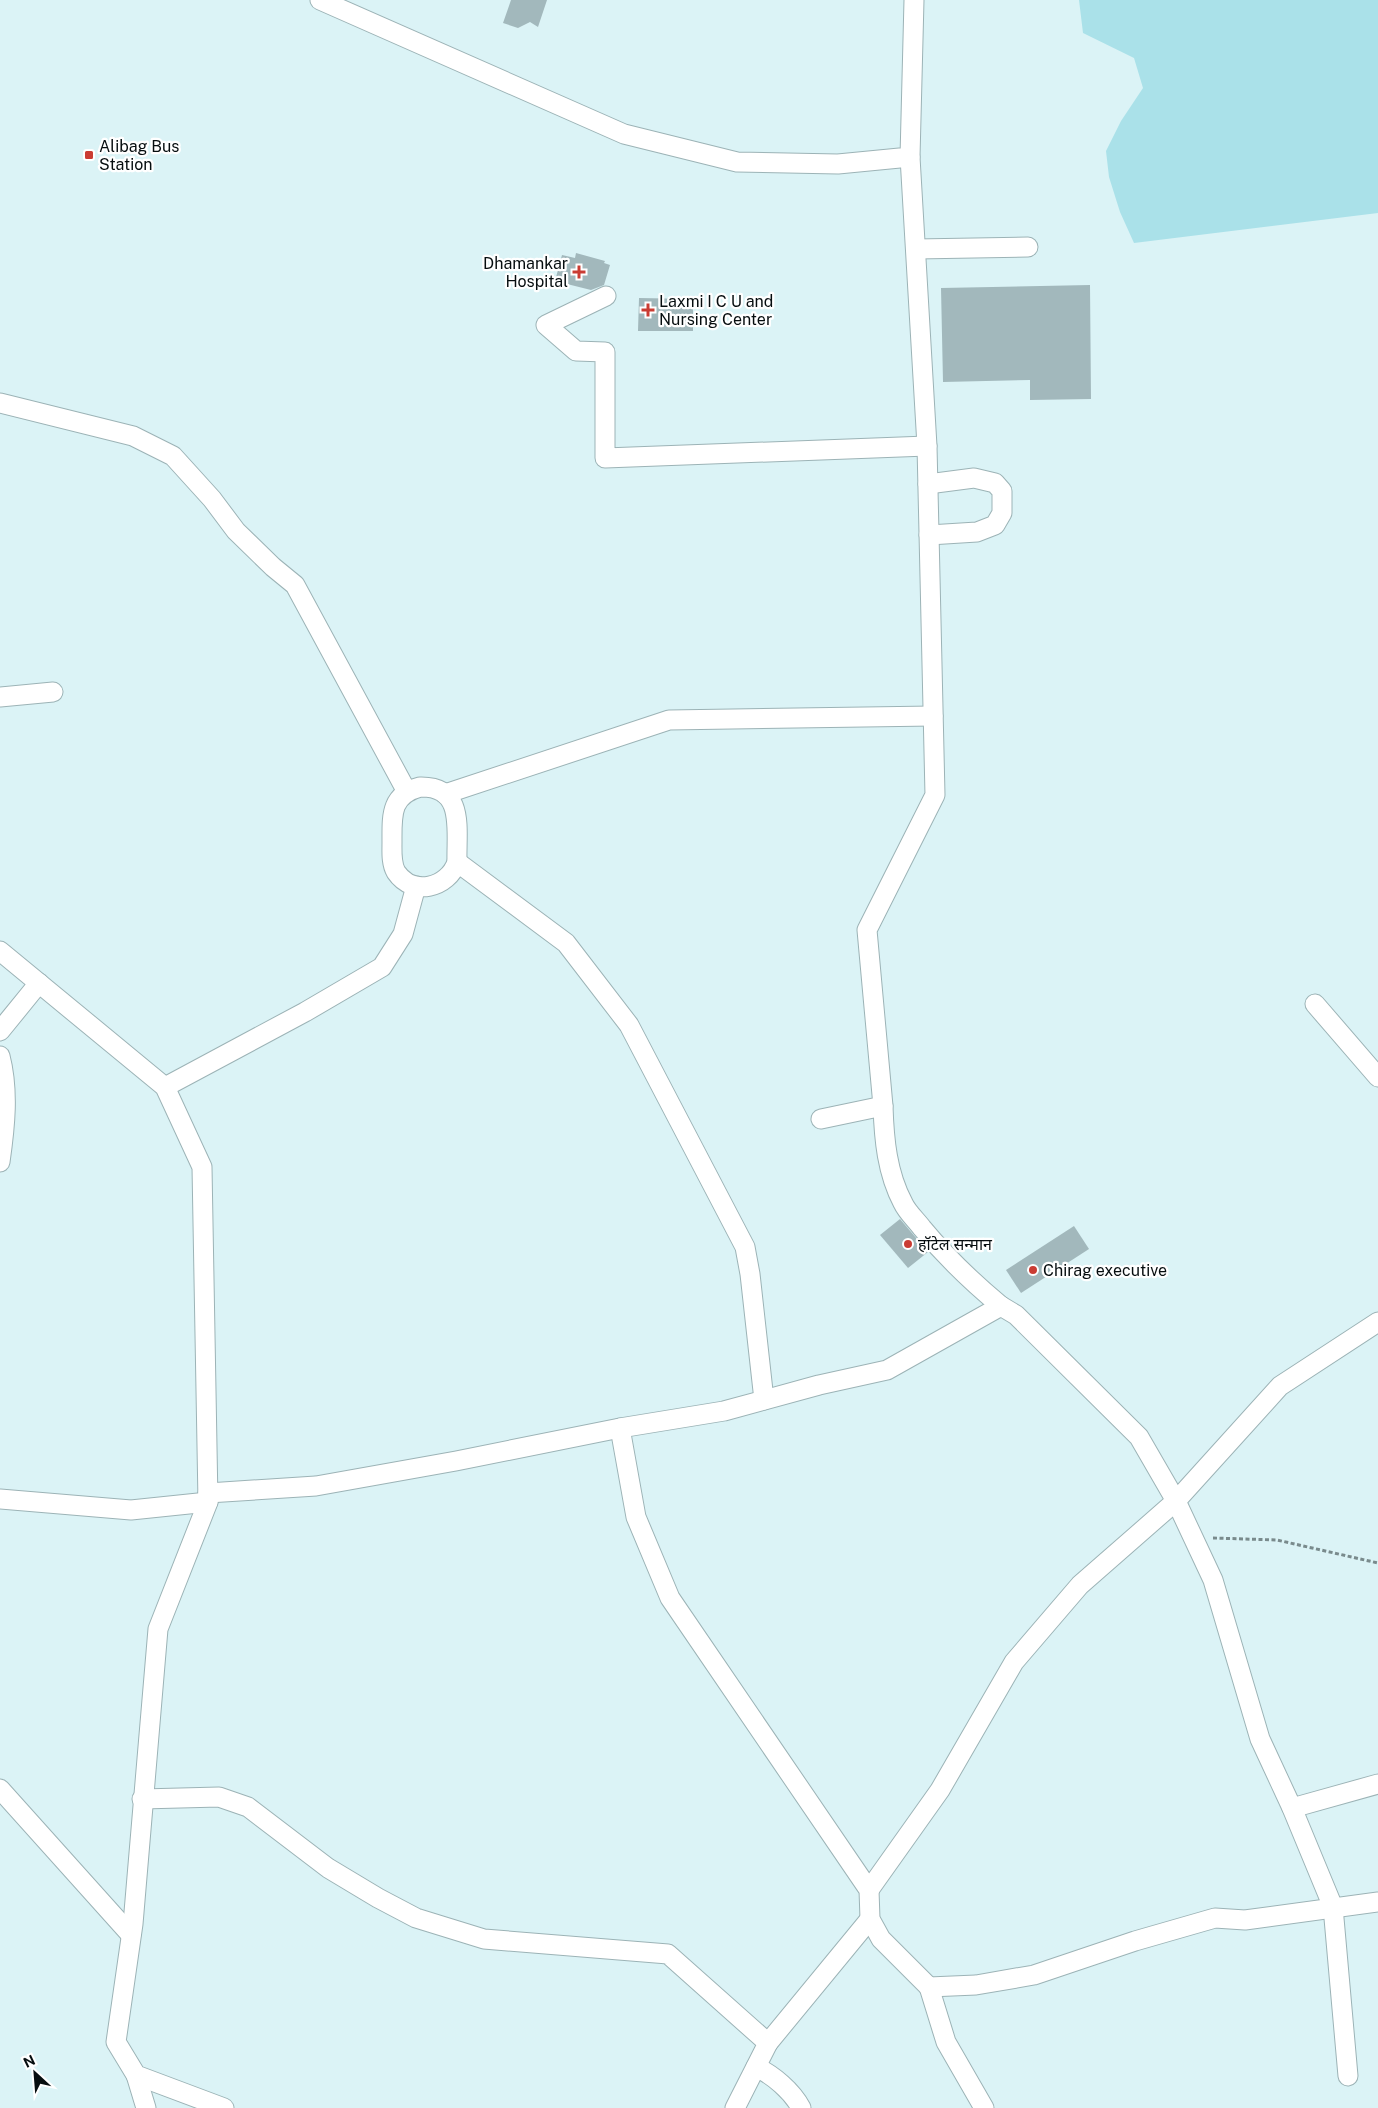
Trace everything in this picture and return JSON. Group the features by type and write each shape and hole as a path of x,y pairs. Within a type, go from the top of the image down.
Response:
{"street":[{"path":"320,0 624,134 737,162 838,164 910,157"},
{"path":"914,0 910,157 927,446 935,795 867,930 884,1146 903,1205 939,1249 968,1278 1001,1306 1016,1315 1139,1437 1176,1501 1213,1580 1260,1739 1292,1808 1333,1907 1348,2076"},
{"path":"916,248 1028,247"},
{"path":"606,296 546,324 576,351 605,352 605,458 927,446"},
{"path":"0,403 133,436 173,456 212,499 236,531 272,567 295,585 407,792"},
{"path":"928,484 974,478 995,483 1002,492 1002,513 995,525 977,532 929,535"},
{"path":"0,698 53,692"},
{"path":"445,794 669,720 933,716"},
{"path":"420,787 433,788 445,794 456,811 457,862 451,874 441,883 429,887 416,886 404,881 392,865 392,814 398,801 407,792 420,787"},
{"path":"457,862 566,943 629,1025 745,1247 750,1274 764,1400"},
{"path":"165,1087 305,1012 382,967 403,934 416,886"},
{"path":"0,951 165,1087 202,1167 208,1497 158,1629 131,1935 116,2042 136,2075 146,2108"},
{"path":"0,1031 39,983"},
{"path":"1315,1004 1378,1078"},
{"path":"0,1056 5,1075 5,1127 0,1162"},
{"path":"820,1119 882,1106"},
{"path":"0,1499 131,1510 208,1497 316,1486 456,1461 620,1428 724,1412 764,1400 887,1370 1001,1306"},
{"path":"869,1890 940,1790 1014,1662 1080,1585 1176,1501 1280,1386 1378,1322"},
{"path":"620,1428 636,1517 670,1598 869,1890 870,1919 880,1939 929,1987 946,2042 984,2108"},
{"path":"1292,1808 1378,1784"},
{"path":"0,1789 131,1935"},
{"path":"142,1799 219,1797 248,1807 328,1868 378,1898 416,1918 484,1939 668,1954 768,2044"},
{"path":"929,1987 976,1985 1034,1975 1135,1941 1215,1918 1245,1920 1378,1902"},
{"path":"735,2108 768,2044 870,1919"},
{"path":"756,2067 768,2073 797,2101 801,2108"},
{"path":"136,2075 224,2108"}],"path":[{"path":"1193,1537 1277,1540 1378,1564"}],"shaded area":[{"path":"1079,0 1378,0 1378,213 1134,243 1120,212 1109,177 1106,151 1121,121 1143,88 1134,58 1083,33"}],"building":[{"path":"511,0 547,0 538,27 530,22 518,28 503,23"},
{"path":"576,253 605,261 604,263 610,265 604,285 591,290 555,281 562,255 575,258"},
{"path":"1090,285 1091,399 1030,400 1030,380 943,382 941,288"},
{"path":"639,298 693,299 693,331 638,331"},
{"path":"900,1219 928,1252 908,1268 880,1235"},
{"path":"1074,1226 1089,1249 1021,1293 1006,1270"}],"place":[{"name":"Alibag Bus Station","path":"89,155"},
{"name":"Dhamankar Hospital","path":"579,272"},
{"name":"Laxmi I C U and Nursing Center","path":"648,310"},
{"name":"हॉटेल सन्मान","path":"908,1244"},
{"name":"Chirag executive","path":"1033,1270"}]}
